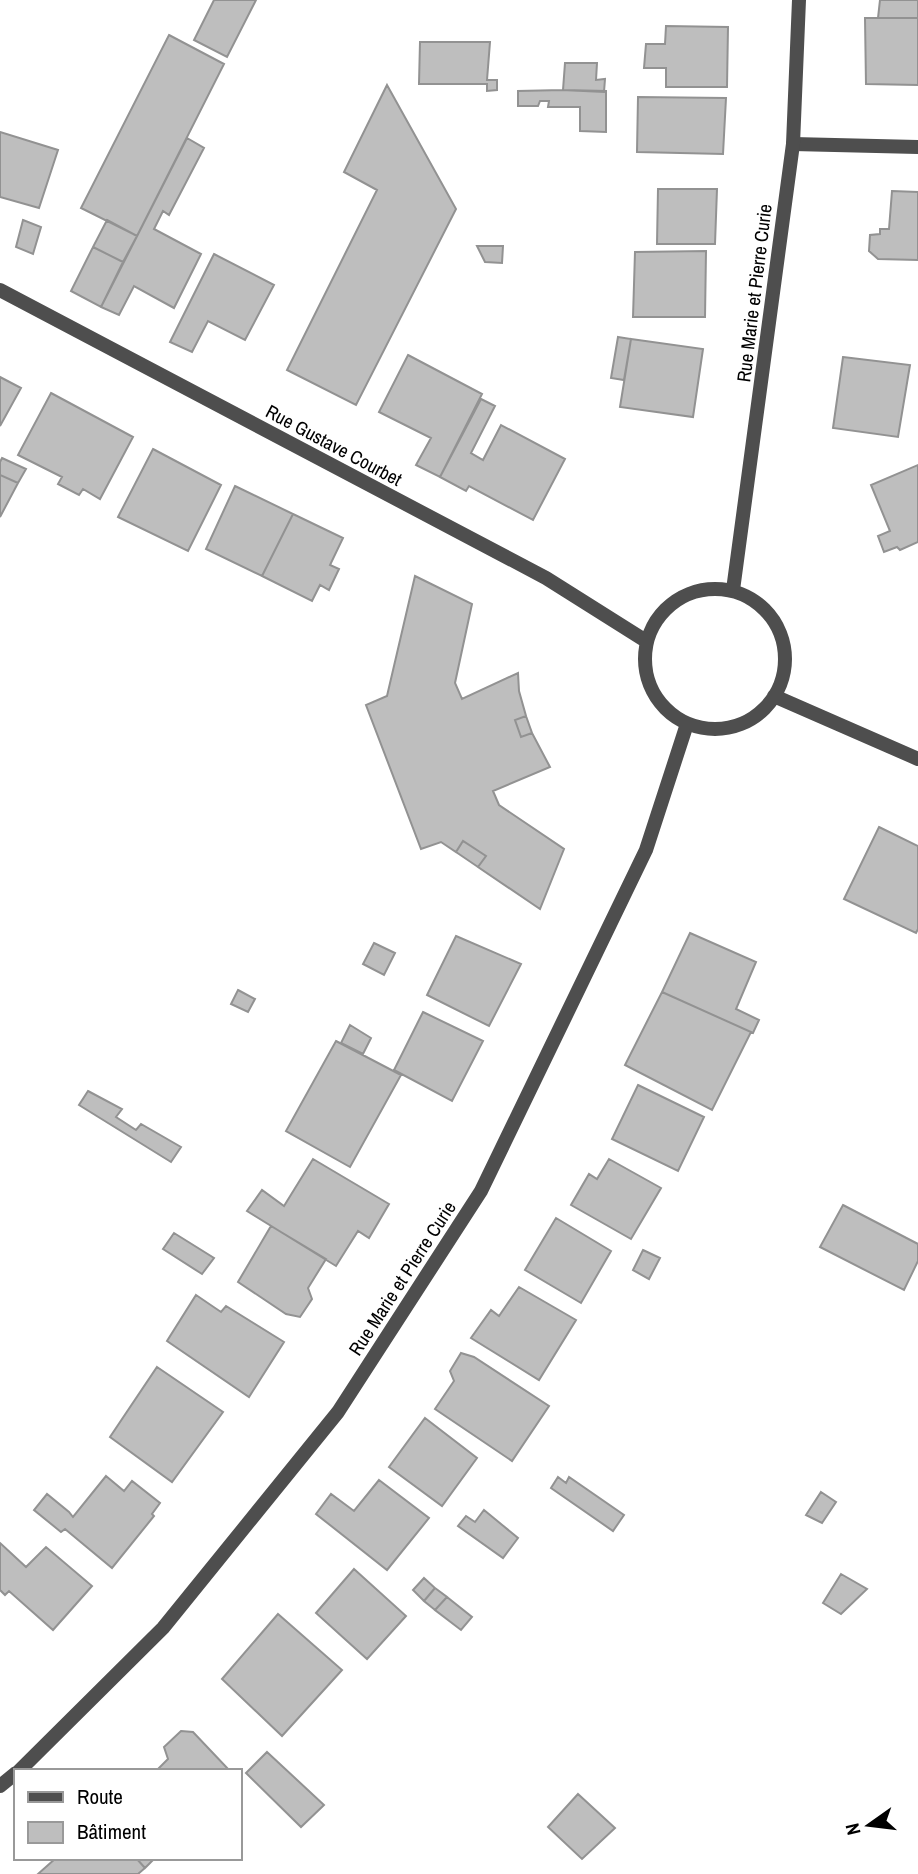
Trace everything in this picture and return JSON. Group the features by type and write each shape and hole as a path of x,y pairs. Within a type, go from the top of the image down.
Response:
{"street":[{"name":"Rue Marie et Pierre Curie","path":"733,590 793,144 799,0"},
{"path":"793,144 918,147"},
{"name":"Rue Gustave Courbet","path":"0,290 546,578 646,641"},
{"path":"710,588 733,590 753,599 769,614 780,633 785,654 783,676 774,696 761,712 745,722 726,728 706,729 687,724 670,713 657,698 648,681 644,661 646,641 655,621 670,603 688,593 710,588"},
{"path":"774,696 918,759"},
{"name":"Rue Marie et Pierre Curie","path":"20,1769 163,1628 338,1412 481,1191 646,850 687,724"},
{"name":"Rue Marie et Pierre Curie","path":"0,1786 14,1774"}],"building":[{"path":"214,0 256,0 227,57 194,40"},
{"path":"880,0 918,0 918,18 878,18"},
{"path":"865,18 918,18 918,85 866,84"},
{"path":"666,26 728,27 727,87 666,87 666,68 644,68 646,44 665,44"},
{"path":"169,35 224,64 137,236 81,208"},
{"path":"420,42 490,42 487,80 497,80 497,90 487,91 487,84 419,84"},
{"path":"565,63 597,63 596,80 605,79 604,92 563,90"},
{"path":"387,85 456,209 356,405 287,370 377,190 344,172"},
{"path":"518,91 606,91 606,132 580,131 580,107 548,107 549,101 540,101 538,106 518,106"},
{"path":"638,97 726,98 723,154 637,152"},
{"path":"0,132 58,150 39,208 0,197"},
{"path":"187,138 204,148 169,215 163,211 154,229 201,254 174,308 134,286 119,315 101,307"},
{"path":"658,189 717,189 715,244 657,244"},
{"path":"892,191 918,192 918,260 878,259 869,251 870,235 880,234 880,229 889,229"},
{"path":"23,220 41,227 33,254 16,247"},
{"path":"107,220 137,236 123,262 93,247"},
{"path":"477,246 503,246 502,263 485,262"},
{"path":"93,247 123,262 101,307 71,291"},
{"path":"706,251 705,317 633,317 635,252"},
{"path":"214,254 274,285 245,340 208,321 192,352 170,342"},
{"path":"618,337 631,339 624,380 611,378"},
{"path":"631,339 703,349 693,417 620,407"},
{"path":"408,355 482,394 440,477 416,465 431,438 379,412"},
{"path":"843,357 910,365 898,437 833,428"},
{"path":"0,377 21,388 0,426"},
{"path":"51,393 133,437 100,499 83,489 79,495 58,484 62,477 18,455"},
{"path":"481,399 495,406 471,453 483,460 501,425 565,459 533,520 469,486 466,491 440,477"},
{"path":"153,449 221,485 188,551 118,517"},
{"path":"2,458 26,469 18,483 0,475"},
{"path":"918,465 918,542 900,550 897,547 884,552 878,536 890,531 871,485"},
{"path":"0,475 18,483 0,517"},
{"path":"235,486 293,514 262,576 206,549"},
{"path":"293,514 343,538 330,565 339,569 329,590 320,585 312,601 262,576"},
{"path":"415,576 472,604 455,683 462,699 518,673 519,691 526,716 515,720 521,737 532,733 550,767 493,791 499,805 564,849 540,909 478,867 486,856 463,841 456,852 441,842 421,849 366,705 387,696"},
{"path":"526,716 532,733 521,737 515,720"},
{"path":"879,827 918,846 916,933 844,899"},
{"path":"463,841 486,856 478,867 456,852"},
{"path":"690,933 756,962 736,1009 759,1020 753,1033 662,992"},
{"path":"456,936 521,964 489,1026 427,995"},
{"path":"374,943 395,953 384,975 363,964"},
{"path":"238,990 255,999 248,1012 231,1004"},
{"path":"662,992 751,1032 712,1110 625,1065"},
{"path":"423,1012 483,1041 452,1101 394,1070"},
{"path":"350,1025 371,1038 363,1054 341,1043"},
{"path":"336,1041 401,1075 350,1167 286,1131"},
{"path":"638,1085 704,1117 678,1171 612,1139"},
{"path":"88,1091 122,1109 116,1117 136,1130 141,1124 181,1147 171,1162 79,1105"},
{"path":"313,1159 389,1204 369,1238 358,1231 336,1266 247,1211 262,1190 284,1206"},
{"path":"609,1159 661,1188 631,1239 571,1205 589,1174 597,1179"},
{"path":"843,1205 918,1244 918,1261 904,1290 820,1247"},
{"path":"556,1218 611,1251 581,1303 525,1270"},
{"path":"271,1226 326,1259 308,1288 312,1299 300,1317 286,1314 238,1282"},
{"path":"174,1233 214,1258 202,1274 163,1249"},
{"path":"643,1250 660,1258 649,1279 633,1270"},
{"path":"519,1287 576,1320 539,1380 471,1338 491,1310 499,1316"},
{"path":"196,1295 221,1312 226,1306 284,1342 249,1397 167,1341"},
{"path":"461,1353 474,1357 549,1406 512,1461 435,1409 454,1381 450,1371"},
{"path":"157,1367 223,1412 172,1482 110,1437"},
{"path":"425,1418 477,1458 442,1506 389,1467"},
{"path":"106,1476 124,1491 132,1481 160,1503 152,1514 154,1516 112,1568 65,1529 61,1532 34,1510 47,1494 73,1517"},
{"path":"558,1477 566,1483 569,1477 624,1515 613,1531 551,1488"},
{"path":"379,1480 429,1518 387,1570 316,1514 331,1494 354,1511"},
{"path":"821,1492 836,1502 822,1523 806,1515"},
{"path":"484,1510 518,1538 503,1558 458,1526 466,1516 475,1522"},
{"path":"0,1543 26,1567 46,1547 92,1586 53,1630 9,1591 5,1595 0,1590"},
{"path":"354,1569 406,1616 367,1659 316,1613"},
{"path":"841,1574 867,1589 841,1614 823,1603"},
{"path":"424,1578 435,1588 424,1601 413,1590"},
{"path":"435,1588 447,1597 435,1610 424,1601"},
{"path":"447,1597 472,1617 461,1630 435,1610"},
{"path":"278,1614 342,1670 282,1736 222,1679"},
{"path":"181,1731 193,1732 228,1769 158,1769 168,1759 164,1747"},
{"path":"267,1752 324,1805 301,1827 246,1773"},
{"path":"578,1794 615,1828 582,1859 548,1827"},
{"path":"54,1860 138,1860 145,1868 138,1874 38,1874"},
{"path":"138,1860 153,1860 145,1868"}]}
